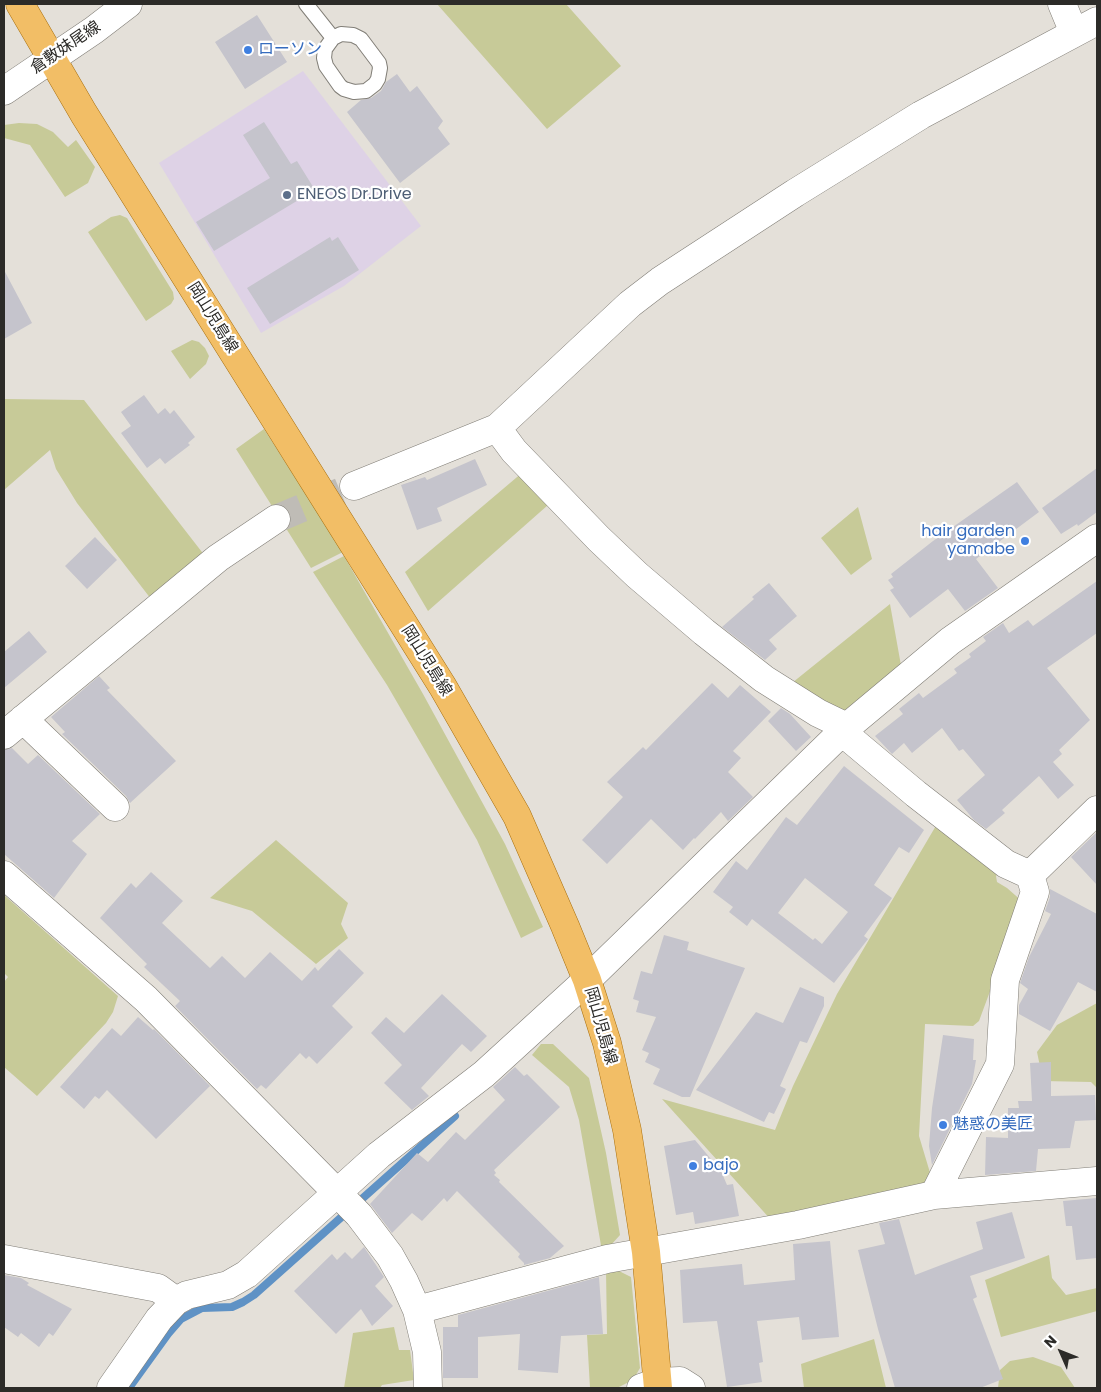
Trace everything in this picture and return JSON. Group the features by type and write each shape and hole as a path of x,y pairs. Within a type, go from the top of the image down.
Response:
{"main road":[{"name":"岡山児島線","path":"20,4 84,114 443,687 517,816 557,905 587,980 607,1043 627,1130 646,1252 652,1386"}],"street":[{"name":"倉敷妹尾線","path":"4,91 94,30 128,4"},
{"path":"354,486 497,428 630,304 660,281 795,193 921,115 1086,27 1062,4"},
{"path":"497,428 514,451 598,539 636,575 764,679 848,735 916,794 1006,864 1030,875 1035,892 1005,980 1000,1064 934,1195"},
{"path":"115,807 13,727 218,558 276,519"},
{"path":"111,1388 159,1319 176,1301 186,1295 228,1285 248,1274 349,1203 386,1149 484,1074 950,641 1097,538"},
{"path":"1030,875 1097,810"},
{"path":"4,875 146,999 349,1203 390,1256 417,1310 427,1352 428,1388"},
{"path":"417,1310 607,1259 798,1225 934,1195 1097,1181"},
{"path":"4,1259 158,1288 176,1301"},
{"path":"652,1386 680,1381 691,1388"}],"lane":[{"path":"306,4 333,38"},
{"path":"345,34 358,36 379,62 379,73 375,84 360,92 349,91 340,86 326,66 324,52 333,38 345,34"}],"shaded area":[{"name":"ENEOS Dr.Drive","path":"303,71 421,226 344,286 261,333 159,163"}],"green space":[{"path":"437,4 566,4 621,66 547,129"},
{"path":"19,123 37,124 53,132 68,147 76,140 95,167 88,183 65,197 30,145 4,138 4,125"},
{"path":"120,215 127,218 173,292 174,299 171,304 146,321 88,232 111,217"},
{"path":"192,340 199,342 209,356 206,364 190,379 171,351"},
{"path":"4,399 84,400 205,556 151,599 77,503 56,469 50,450 4,490"},
{"path":"264,429 343,552 311,568 236,449"},
{"path":"523,472 548,505 428,611 405,572"},
{"path":"858,507 872,559 851,575 821,538"},
{"path":"344,556 423,694 505,844 543,927 521,938 477,840 387,685 313,572"},
{"path":"890,604 902,671 844,715 787,687"},
{"path":"937,824 1000,871 996,876 997,882 1023,902 979,1021 973,1026 925,1024 919,1136 931,1176 925,1185 772,1221 662,1099 775,1130 793,1086 837,994"},
{"path":"276,840 348,903 341,924 348,938 316,964 252,911 210,898"},
{"path":"4,895 118,996 113,1012 106,1023 37,1096 4,1067 4,982 8,977 4,973"},
{"path":"1097,1003 1097,1088 1091,1082 1043,1081 1037,1052 1057,1025"},
{"path":"541,1044 553,1044 589,1078 606,1153 620,1235 602,1251 579,1120 569,1087 532,1055"},
{"path":"1049,1255 1052,1278 1066,1295 1097,1288 1097,1311 1001,1337 985,1280"},
{"path":"606,1270 617,1270 631,1277 640,1368 633,1380 619,1387 590,1388 587,1335 607,1334"},
{"path":"394,1327 399,1350 410,1350 414,1380 382,1385 380,1388 344,1388 353,1333"},
{"path":"874,1339 886,1388 804,1388 801,1364"},
{"path":"1033,1357 1061,1367 1075,1388 998,1388 1000,1370 1010,1361"}],"building":[{"path":"257,15 287,62 245,89 215,42"},
{"path":"397,74 410,92 417,86 443,121 438,128 450,144 400,183 347,112 361,100 371,98 381,91 386,82"},
{"path":"264,122 291,164 297,161 315,190 214,251 196,222 270,178 243,135"},
{"path":"330,237 332,241 338,237 359,270 270,324 247,288"},
{"path":"4,270 32,323 4,339"},
{"path":"144,395 158,414 165,408 170,414 174,410 195,437 188,443 190,445 165,464 160,458 147,468 121,433 131,426 121,412"},
{"path":"475,459 487,485 437,508 442,521 417,530 401,485 425,477 427,480"},
{"path":"1097,468 1097,512 1078,526 1077,524 1061,534 1042,508"},
{"path":"1017,482 1039,512 976,559 998,588 965,611 948,589 910,618 890,590 894,588 888,580 893,577 891,574 933,541"},
{"path":"95,537 117,560 87,589 65,566"},
{"path":"1097,581 1097,633 1047,668 1090,720 1059,750 1062,754 1053,762 1074,785 1058,799 1039,776 1002,810 1005,813 986,829 974,820 957,800 985,775 963,749 959,751 942,728 912,753 904,743 892,754 875,736 903,714 899,709 919,693 923,698 957,673 954,669 971,657 969,654 986,641 983,637 1003,623 1009,633 1028,620 1033,626"},
{"path":"769,583 797,616 769,640 777,649 765,660 722,627"},
{"path":"29,631 47,652 4,688 4,652"},
{"path":"99,676 110,688 107,690 176,761 130,803 126,796 62,734 65,732 51,717"},
{"path":"712,683 728,698 740,685 771,712 733,751 741,758 728,772 753,797 728,821 721,812 683,850 651,819 607,864 582,840 623,797 607,782 643,747 646,750"},
{"path":"781,708 790,714 811,737 796,751 768,721"},
{"path":"12,748 28,764 38,755 100,814 72,841 87,854 54,898 4,854 4,750"},
{"path":"844,766 924,830 909,853 899,847 874,885 892,898 864,936 868,939 834,983 752,919 747,926 729,912 733,907 713,892 736,861 747,870 786,817 797,825","holes":["805,878 848,912 822,944 815,938 813,940 778,913"]},
{"path":"1097,832 1097,885 1071,857"},
{"path":"151,872 183,901 162,923 210,968 222,956 245,978 270,952 302,981 315,967 318,971 339,949 364,973 332,1006 353,1027 317,1064 309,1056 306,1059 300,1053 266,1089 261,1085 257,1089 175,1006 180,1001 144,967 147,964 100,918 131,883 136,888"},
{"path":"1050,889 1097,914 1097,992 1078,982 1050,1031 1019,1014 1019,1005 1028,989 1020,983 1029,957 1051,914 1045,911 1050,897"},
{"path":"664,935 689,942 687,950 745,968 690,1097 682,1097 653,1084 660,1069 645,1062 649,1053 642,1050 656,1017 636,1012 639,1001 633,999 641,971 652,974"},
{"path":"800,987 824,997 824,1006 807,1043 800,1041 780,1086 786,1089 774,1114 769,1112 764,1122 696,1090 756,1012 783,1023"},
{"path":"442,994 487,1036 471,1052 462,1044 421,1088 429,1096 412,1110 384,1083 402,1065 371,1033 386,1017 404,1033"},
{"path":"138,1017 154,1029 210,1086 156,1139 107,1090 99,1099 95,1096 84,1109 60,1087 112,1028 121,1036"},
{"path":"943,1035 974,1039 973,1060 976,1060 972,1084 932,1165 929,1146 932,1108"},
{"path":"1051,1062 1051,1096 1095,1095 1096,1120 1075,1121 1070,1148 1038,1149 1036,1171 985,1175 986,1137 1008,1138 1008,1108 1019,1108 1018,1101 1032,1101 1030,1063"},
{"path":"515,1067 524,1076 527,1074 560,1107 494,1170 496,1173 494,1175 564,1246 550,1258 524,1265 518,1257 520,1254 457,1191 447,1202 444,1198 422,1221 412,1213 392,1233 370,1204 417,1153 428,1162 456,1132 465,1140 505,1100 493,1087"},
{"path":"695,1140 721,1171 727,1185 733,1184 739,1216 695,1224 693,1212 676,1215 664,1146"},
{"path":"1097,1198 1097,1258 1076,1260 1072,1226 1066,1226 1063,1201"},
{"path":"1012,1212 1025,1258 970,1276 977,1297 973,1299 1003,1379 980,1388 895,1388 858,1250 885,1244 879,1223 899,1219 915,1275 983,1249 976,1222"},
{"path":"830,1241 839,1337 802,1340 799,1317 757,1321 763,1362 759,1363 762,1382 727,1387 717,1321 683,1323 680,1270 742,1264 744,1285 795,1280 793,1244"},
{"path":"364,1247 384,1277 375,1286 393,1306 372,1326 361,1309 336,1334 294,1291 332,1254 337,1260 345,1252 352,1259"},
{"path":"4,1275 21,1278 29,1283 27,1285 72,1309 53,1336 49,1333 39,1347 21,1333 18,1337 4,1327"},
{"path":"599,1277 603,1334 561,1336 558,1373 518,1370 520,1334 478,1337 478,1378 443,1378 443,1327 458,1327 458,1315"}],"waterway":[{"path":"129,1388 181,1319 202,1308 232,1307 254,1295 455,1116"}],"tunnel":[{"path":"276,519 354,486"}],"place":[{"name":"ローソン","path":"248,50"},
{"name":"ENEOS Dr.Drive","path":"287,195"},
{"name":"hair garden yamabe","path":"1025,541"},
{"name":"魅惑の美匠","path":"943,1125"},
{"name":"bajo","path":"693,1166"}]}
